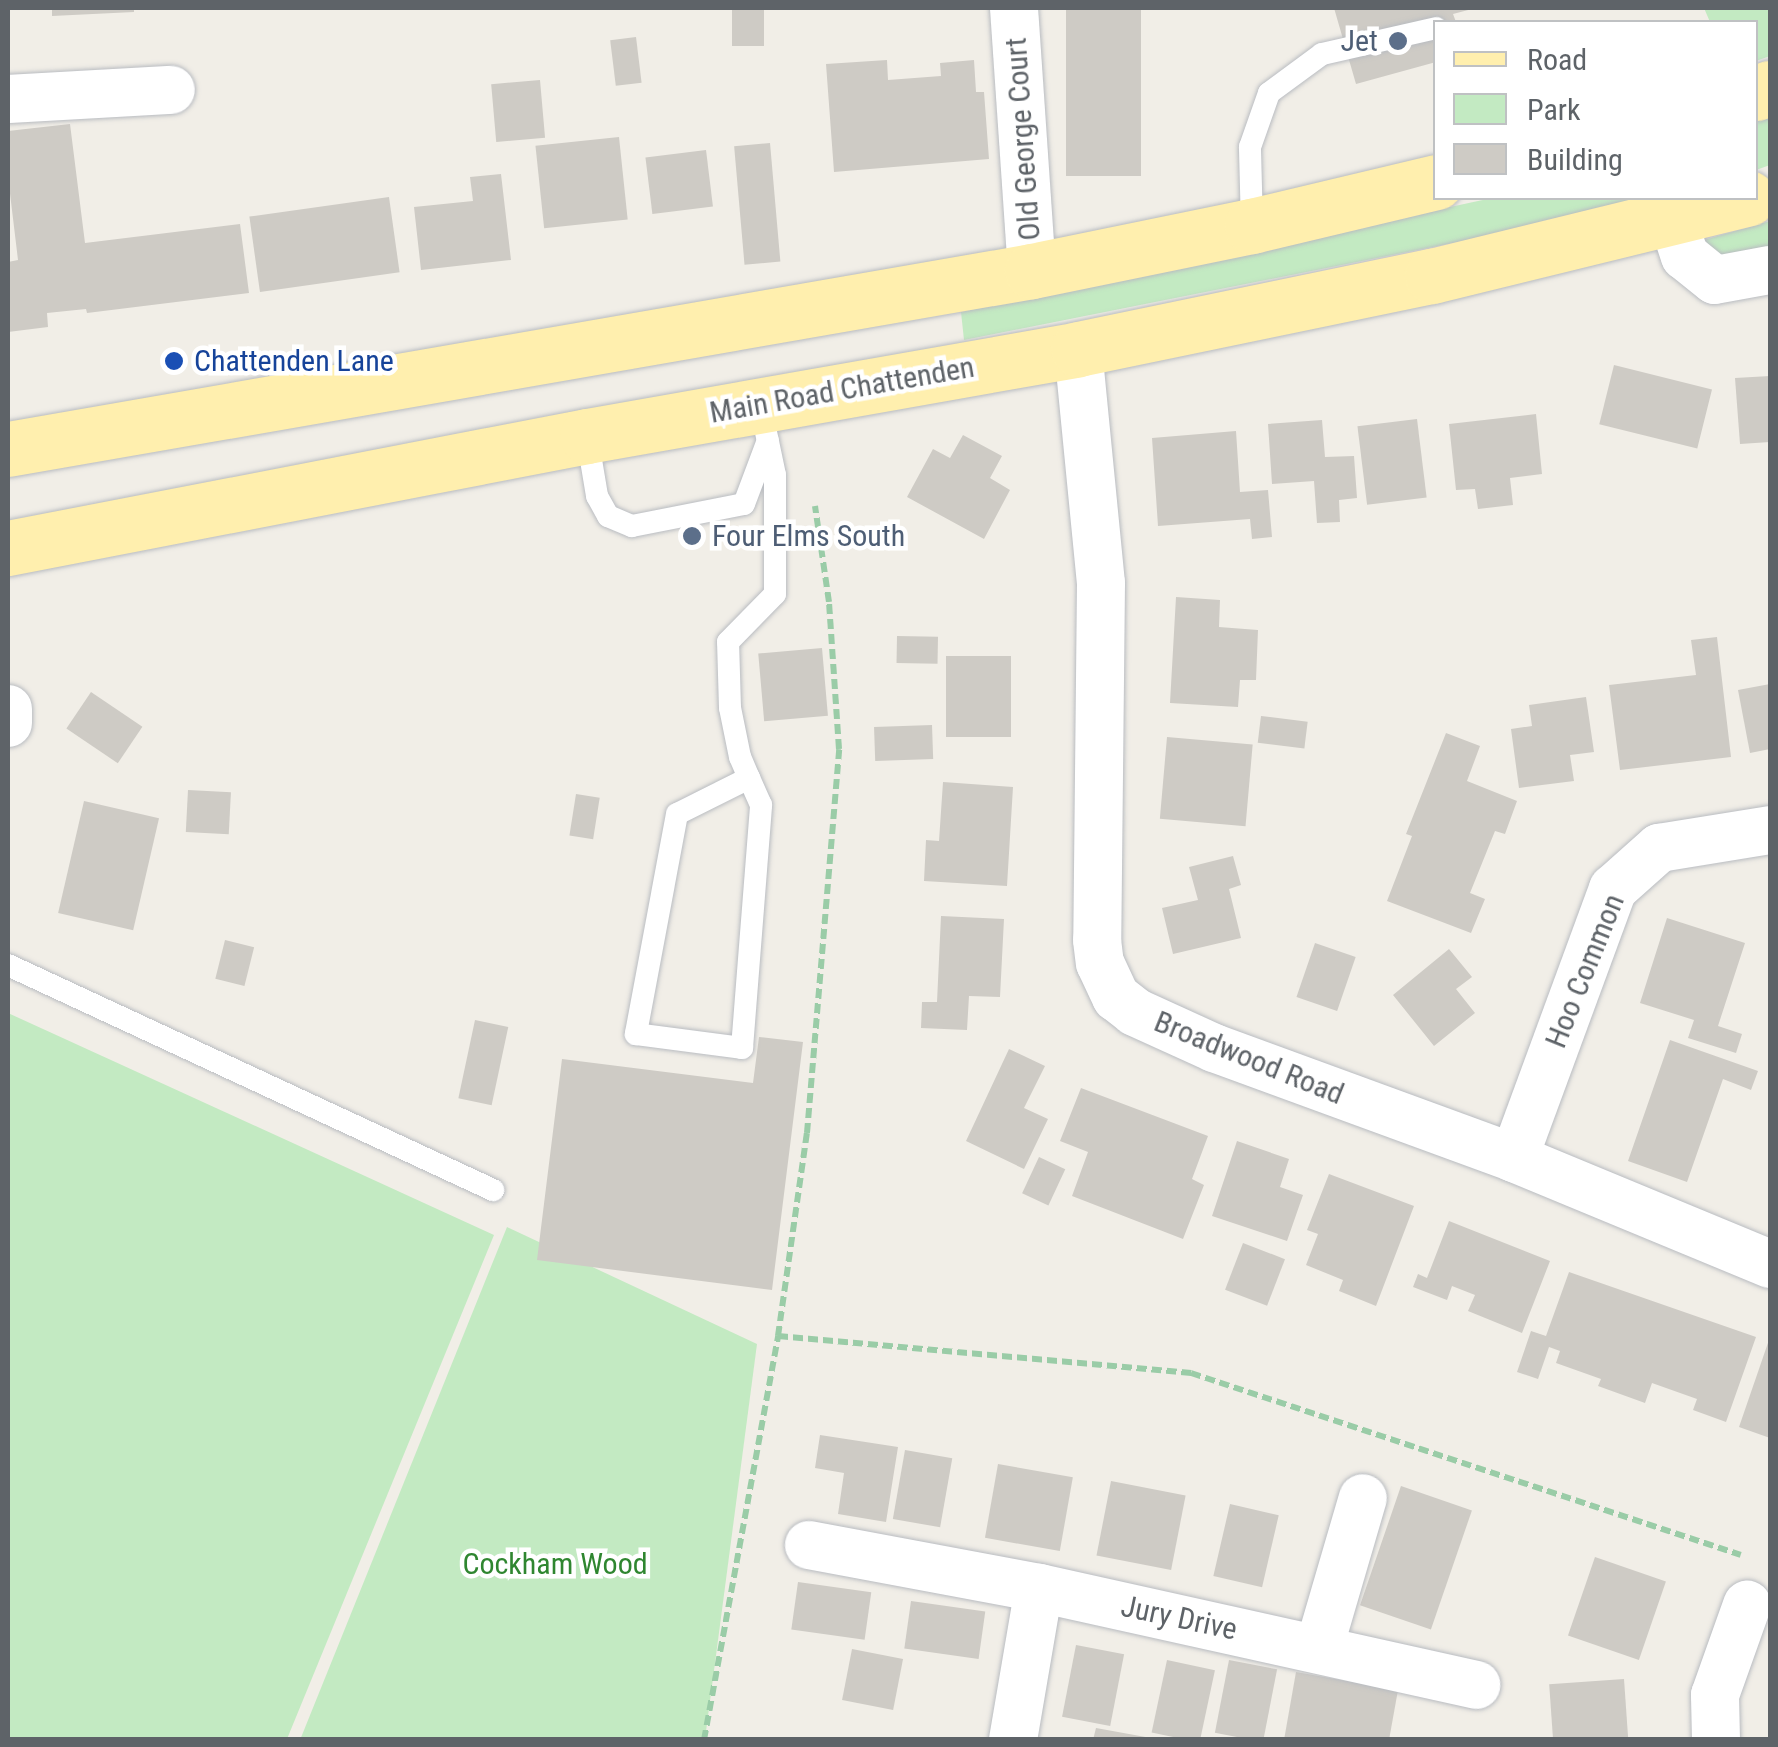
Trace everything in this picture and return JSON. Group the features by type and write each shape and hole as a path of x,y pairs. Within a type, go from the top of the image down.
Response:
{"main road":[{"path":"8,449 1032,271 1252,226 1433,183"},
{"name":"Main Road Chattenden","path":"8,548 588,436 764,422 1078,349 1432,276 1673,220 1739,200"}],"street":[{"name":"Old George Court","path":"1014,8 1032,271"},
{"path":"8,99 170,90"},
{"path":"1673,220 1685,256 1715,280 1770,270"},
{"name":"Broadwood Road","path":"1078,349 1100,583 1097,940 1107,983 1135,1012 1214,1048 1514,1158 1770,1264"},
{"path":"8,709 8,723"},
{"name":"Hoo Common","path":"1514,1158 1614,889 1659,848 1770,830"},
{"path":"1319,1648 1363,1498"},
{"name":"Jury Drive","path":"809,1545 1039,1588 1476,1684"},
{"path":"1716,1740 1715,1695 1749,1582"},
{"path":"1013,1740 1039,1588"}],"lane":[{"path":"1252,226 1250,147 1269,93 1322,54 1433,29"},
{"path":"588,436 598,496 608,516 632,526 744,504 764,422"},
{"path":"749,778 677,814 636,1034 742,1048 762,805 740,758 730,708 728,642 776,594 775,476 764,422"},
{"path":"8,966 493,1190"}],"path":[{"path":"704,1740 778,1336 808,1134 839,749 829,602 813,491"},
{"path":"778,1336 1190,1373 1749,1582"}],"green space":[{"path":"1704,8 1770,8 1770,56 1758,60 1758,20 1709,20"},
{"path":"1770,116 1770,165 1758,169 1758,120"},
{"path":"1483,200 1639,200 1503,233 964,340 961,312"},
{"path":"1770,221 1770,260 1730,268 1704,240"},
{"path":"8,1013 494,1235 287,1739 8,1739"},
{"name":"Cockham Wood","path":"507,1227 757,1344 705,1739 300,1740"}],"building":[{"path":"52,8 134,8 134,12 52,16"},
{"path":"732,8 764,8 764,46 732,46"},
{"path":"1066,8 1141,8 1141,176 1066,176"},
{"path":"1334,8 1472,8 1453,14 1455,20 1433,20 1433,63 1356,84"},
{"path":"636,37 642,83 616,86 610,40"},
{"path":"887,60 888,80 941,76 940,63 974,60 976,92 984,92 989,159 834,172 826,64"},
{"path":"540,80 545,138 496,142 491,84"},
{"path":"70,124 85,243 240,224 249,293 87,313 86,309 47,313 48,327 8,332 8,262 18,260 8,177 8,131"},
{"path":"619,137 628,220 544,228 535,146"},
{"path":"770,143 780,262 745,265 734,146"},
{"path":"706,150 713,207 652,214 645,157"},
{"path":"501,174 511,260 421,270 414,207 473,201 470,177"},
{"path":"389,197 400,272 260,292 249,217"},
{"path":"1614,365 1712,389 1697,449 1599,424"},
{"path":"1770,376 1770,442 1740,444 1735,378"},
{"path":"1536,414 1542,474 1510,478 1513,505 1478,509 1475,489 1456,490 1449,424"},
{"path":"1417,419 1427,497 1367,505 1357,426"},
{"path":"1322,420 1325,457 1354,456 1357,498 1339,500 1340,522 1317,523 1314,481 1272,484 1268,424"},
{"path":"1236,431 1240,492 1268,490 1272,537 1252,539 1250,519 1158,526 1152,438"},
{"path":"963,435 1002,456 990,478 1010,490 984,539 907,497 933,449 950,458"},
{"path":"1176,597 1220,600 1219,627 1258,630 1256,680 1240,680 1238,707 1170,703"},
{"path":"897,636 938,637 938,664 897,663"},
{"path":"1717,637 1731,757 1620,770 1609,685 1696,675 1691,640"},
{"path":"822,648 828,716 764,721 758,654"},
{"path":"946,656 1011,656 1011,737 946,737"},
{"path":"1770,684 1770,749 1750,753 1738,690"},
{"path":"91,692 142,727 118,763 66,728"},
{"path":"1586,697 1594,752 1570,755 1574,781 1519,788 1511,729 1532,726 1529,705"},
{"path":"1261,716 1308,722 1304,749 1258,743"},
{"path":"932,725 933,759 875,761 874,727"},
{"path":"1446,733 1480,746 1467,781 1517,801 1505,834 1495,831 1470,893 1485,899 1471,933 1387,901 1412,836 1406,834"},
{"path":"1167,737 1253,744 1246,826 1160,819"},
{"path":"943,782 1013,787 1007,886 924,881 926,840 939,841"},
{"path":"188,790 231,792 229,834 186,832"},
{"path":"576,794 600,798 593,839 569,835"},
{"path":"84,801 159,818 133,930 58,913"},
{"path":"1233,856 1241,885 1229,889 1241,938 1173,954 1162,908 1198,900 1189,867"},
{"path":"941,916 1004,919 1000,997 969,996 967,1030 921,1028 922,1002 937,1002"},
{"path":"1667,918 1745,943 1718,1026 1742,1034 1736,1053 1688,1038 1694,1020 1640,1003"},
{"path":"225,940 254,947 244,986 215,979"},
{"path":"1315,943 1356,957 1337,1011 1296,997"},
{"path":"1449,949 1472,977 1456,989 1475,1013 1434,1046 1393,995"},
{"path":"475,1020 508,1027 492,1105 458,1098"},
{"path":"759,1037 803,1042 772,1290 537,1260 562,1059 753,1083"},
{"path":"1670,1040 1758,1071 1751,1090 1723,1079 1687,1182 1628,1161"},
{"path":"1009,1049 1045,1066 1024,1108 1048,1119 1024,1169 966,1141"},
{"path":"1081,1088 1208,1136 1192,1179 1204,1185 1183,1239 1072,1196 1088,1152 1060,1141"},
{"path":"1237,1141 1289,1159 1280,1187 1303,1195 1287,1241 1212,1216"},
{"path":"1039,1157 1065,1169 1048,1206 1022,1193"},
{"path":"1329,1174 1414,1206 1376,1306 1339,1291 1343,1280 1306,1265 1318,1234 1307,1230"},
{"path":"1449,1221 1550,1261 1522,1333 1468,1311 1475,1295 1452,1286 1447,1300 1413,1287 1418,1274 1427,1278"},
{"path":"1243,1243 1285,1259 1267,1306 1225,1290"},
{"path":"1569,1272 1756,1337 1726,1422 1693,1410 1697,1399 1652,1383 1645,1403 1598,1386 1601,1379 1556,1363 1560,1351 1549,1347 1538,1379 1517,1372 1531,1331 1546,1336"},
{"path":"1770,1337 1770,1438 1739,1427"},
{"path":"820,1435 898,1447 886,1522 838,1514 844,1473 815,1468"},
{"path":"905,1450 952,1458 940,1527 893,1519"},
{"path":"998,1464 1073,1477 1060,1551 985,1538"},
{"path":"1111,1481 1186,1496 1171,1570 1096,1556"},
{"path":"1401,1486 1472,1510 1431,1630 1360,1605"},
{"path":"1230,1504 1279,1515 1262,1587 1213,1576"},
{"path":"1595,1557 1666,1581 1639,1660 1568,1635"},
{"path":"798,1582 871,1592 865,1640 791,1630"},
{"path":"911,1601 985,1611 979,1659 904,1649"},
{"path":"1076,1645 1124,1654 1110,1726 1062,1717"},
{"path":"852,1649 903,1659 893,1710 842,1700"},
{"path":"1167,1660 1215,1670 1200,1740 1152,1732"},
{"path":"1229,1660 1277,1669 1263,1740 1215,1733"},
{"path":"1296,1672 1398,1690 1389,1740 1284,1740"},
{"path":"1624,1679 1628,1740 1553,1740 1549,1684"},
{"path":"1096,1728 1151,1738 1151,1740 1093,1740"}],"place":[{"name":"Jet","path":"1398,41"},
{"name":"Chattenden Lane","path":"174,361"},
{"name":"Four Elms South","path":"692,536"}]}
